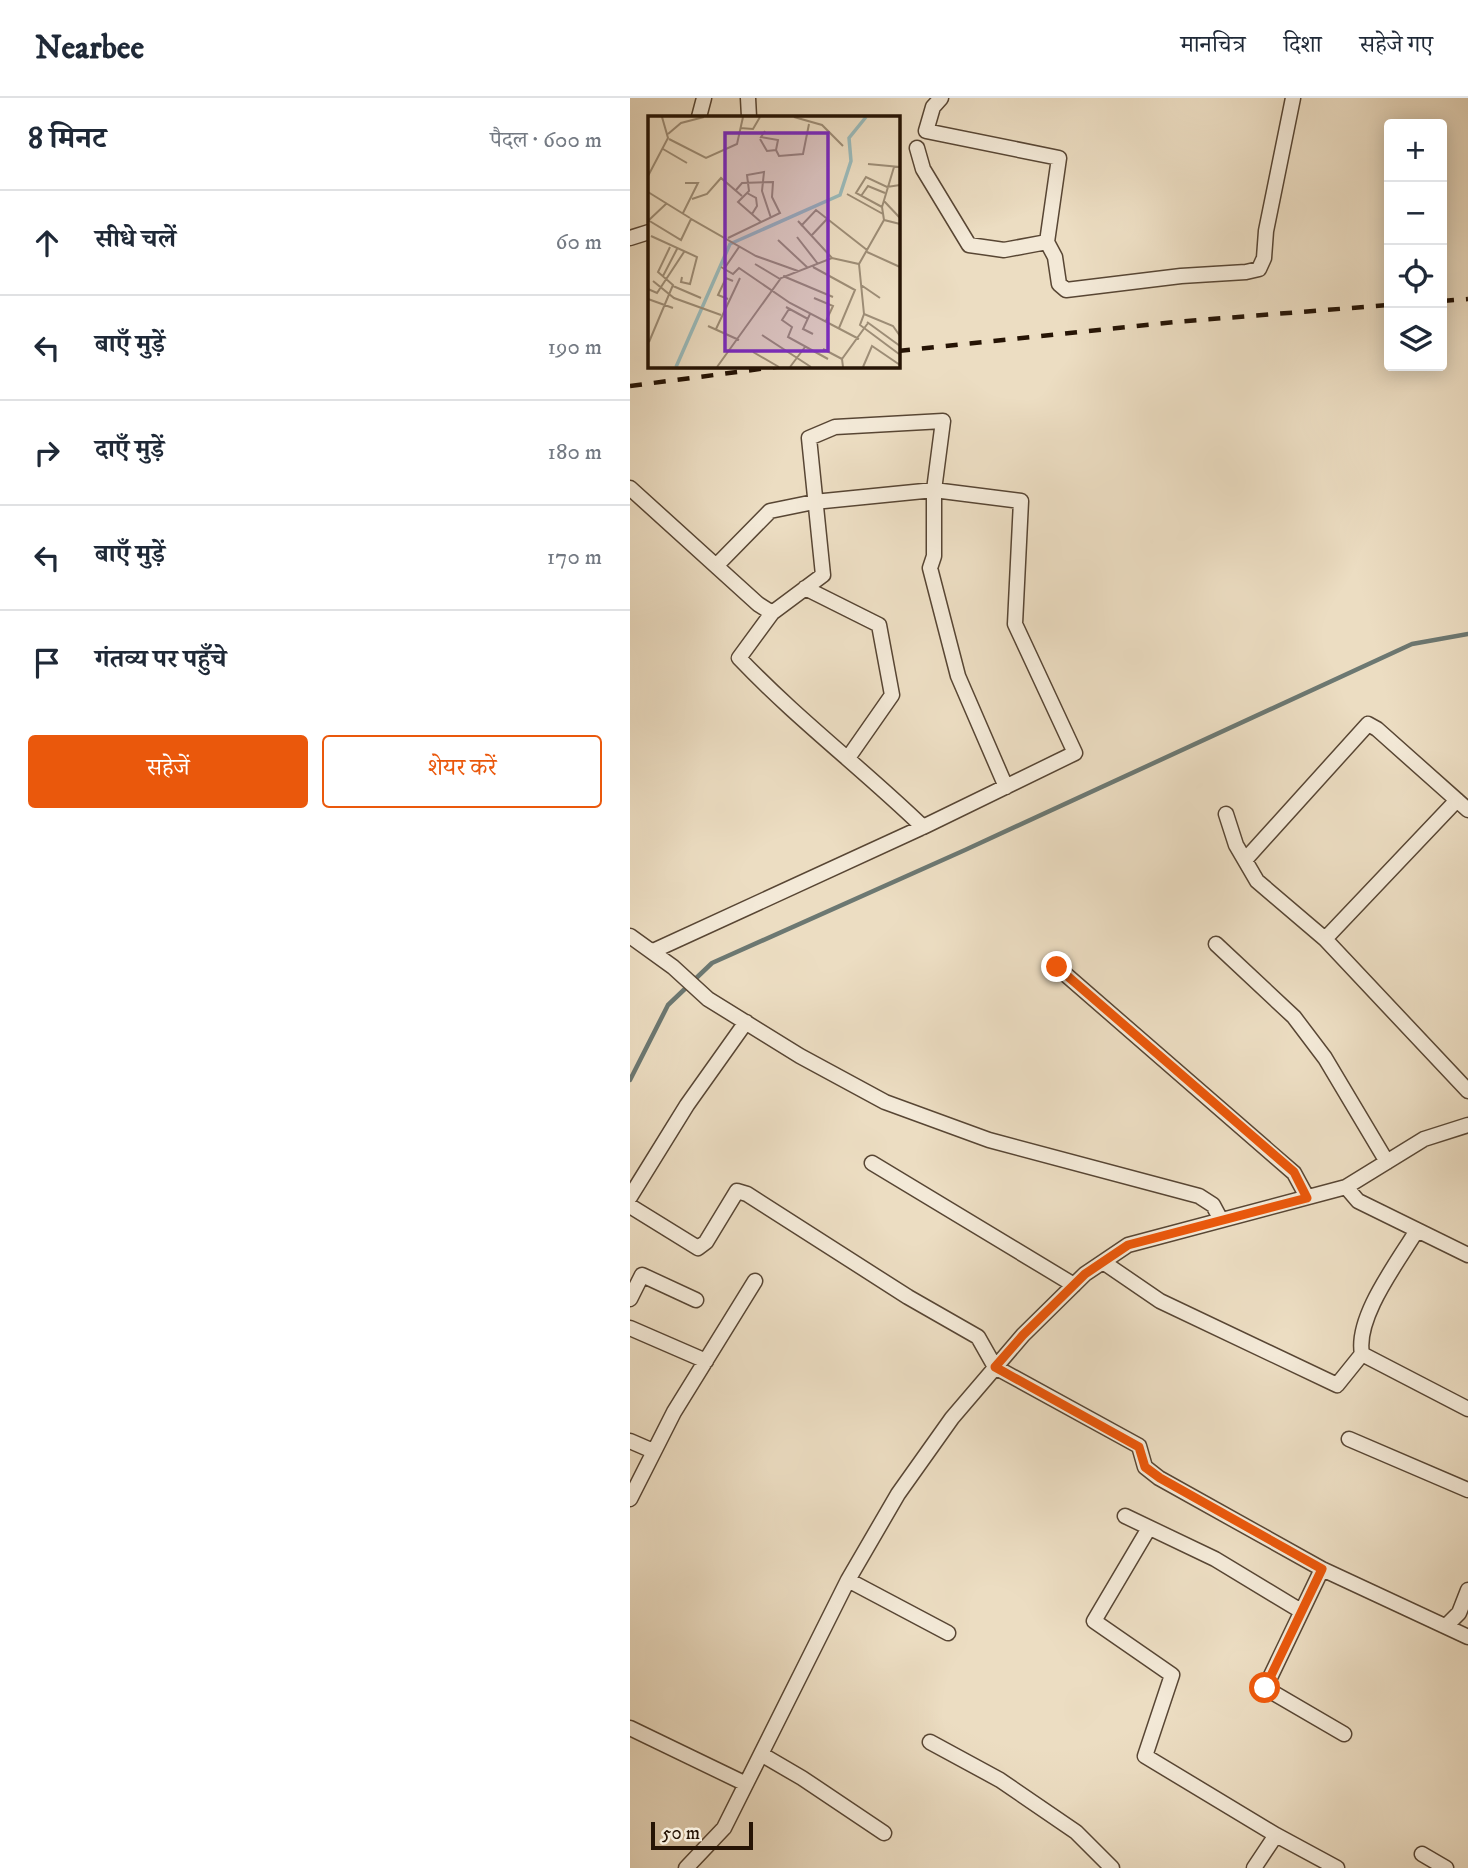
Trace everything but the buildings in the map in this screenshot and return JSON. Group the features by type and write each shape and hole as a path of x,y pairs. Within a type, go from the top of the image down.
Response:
{"street":[{"path":"699,116 704,98"},
{"path":"748,98 748,116"},
{"path":"941,98 933,107 926,131 1059,158 1047,242 1055,257 1059,284 1066,290 1259,269 1264,258 1266,231 1293,98"},
{"path":"917,148 923,169 969,244 1004,250 1047,242"},
{"path":"630,238 648,232"},
{"path":"923,827 778,699 739,658 772,613 823,575 809,438 835,428 943,421 934,490 934,556 930,568 958,676 1006,787"},
{"path":"630,488 758,604 772,613"},
{"path":"653,951 1075,754 1015,624 1021,501 934,490 814,502 770,511 716,566"},
{"path":"805,588 879,625 892,695 848,758"},
{"path":"1245,860 1368,724 1468,810"},
{"path":"1325,939 1457,800"},
{"path":"1226,814 1236,845 1257,881 1325,939 1468,1091"},
{"path":"630,936 673,967 708,999 800,1056 885,1102 989,1140 1199,1196 1213,1205 1221,1220"},
{"path":"1216,944 1294,1017 1325,1058 1387,1162"},
{"path":"1057,967 1294,1172 1307,1198"},
{"path":"630,1197 687,1105 746,1022"},
{"path":"686,1868 724,1828 848,1580 898,1494 952,1418 1023,1335 1074,1285 1128,1245 1346,1186 1424,1139 1468,1125"},
{"path":"872,1163 1074,1285"},
{"path":"1346,1186 1358,1201 1468,1255"},
{"path":"630,1206 698,1248 706,1242 737,1191 747,1194 908,1297 978,1337 995,1367 1139,1447 1145,1467 1160,1478 1322,1569 1468,1637"},
{"path":"1103,1262 1160,1301 1337,1385 1362,1354 1360,1343 1365,1318 1417,1230"},
{"path":"630,1299 642,1275 696,1300"},
{"path":"630,1499 653,1451 755,1281"},
{"path":"630,1328 706,1361"},
{"path":"1362,1354 1468,1409"},
{"path":"1349,1439 1468,1489"},
{"path":"630,1441 653,1451"},
{"path":"1125,1516 1215,1559 1301,1611"},
{"path":"1149,1528 1094,1621 1172,1675 1145,1756 1276,1835 1337,1868"},
{"path":"1322,1569 1265,1688 1344,1734"},
{"path":"848,1580 948,1633"},
{"path":"1447,1625 1459,1613 1468,1590"},
{"path":"630,1728 746,1784"},
{"path":"930,1742 1000,1780 1076,1832 1112,1868"},
{"path":"761,1754 884,1833"},
{"path":"1254,1868 1276,1835"},
{"path":"1422,1854 1446,1868"}],"waterway":[{"path":"630,1080 668,1005 712,963 1412,644 1468,634"}],"railway":[{"path":"1447,301 1468,299"},
{"path":"900,351 1174,322 1384,305"},
{"path":"630,386 768,368"}],"route":[{"path":"1057,967 1294,1172 1307,1198 1128,1245 1085,1274 1023,1335 995,1367 1139,1447 1145,1467 1160,1478 1322,1569 1265,1688"}]}
